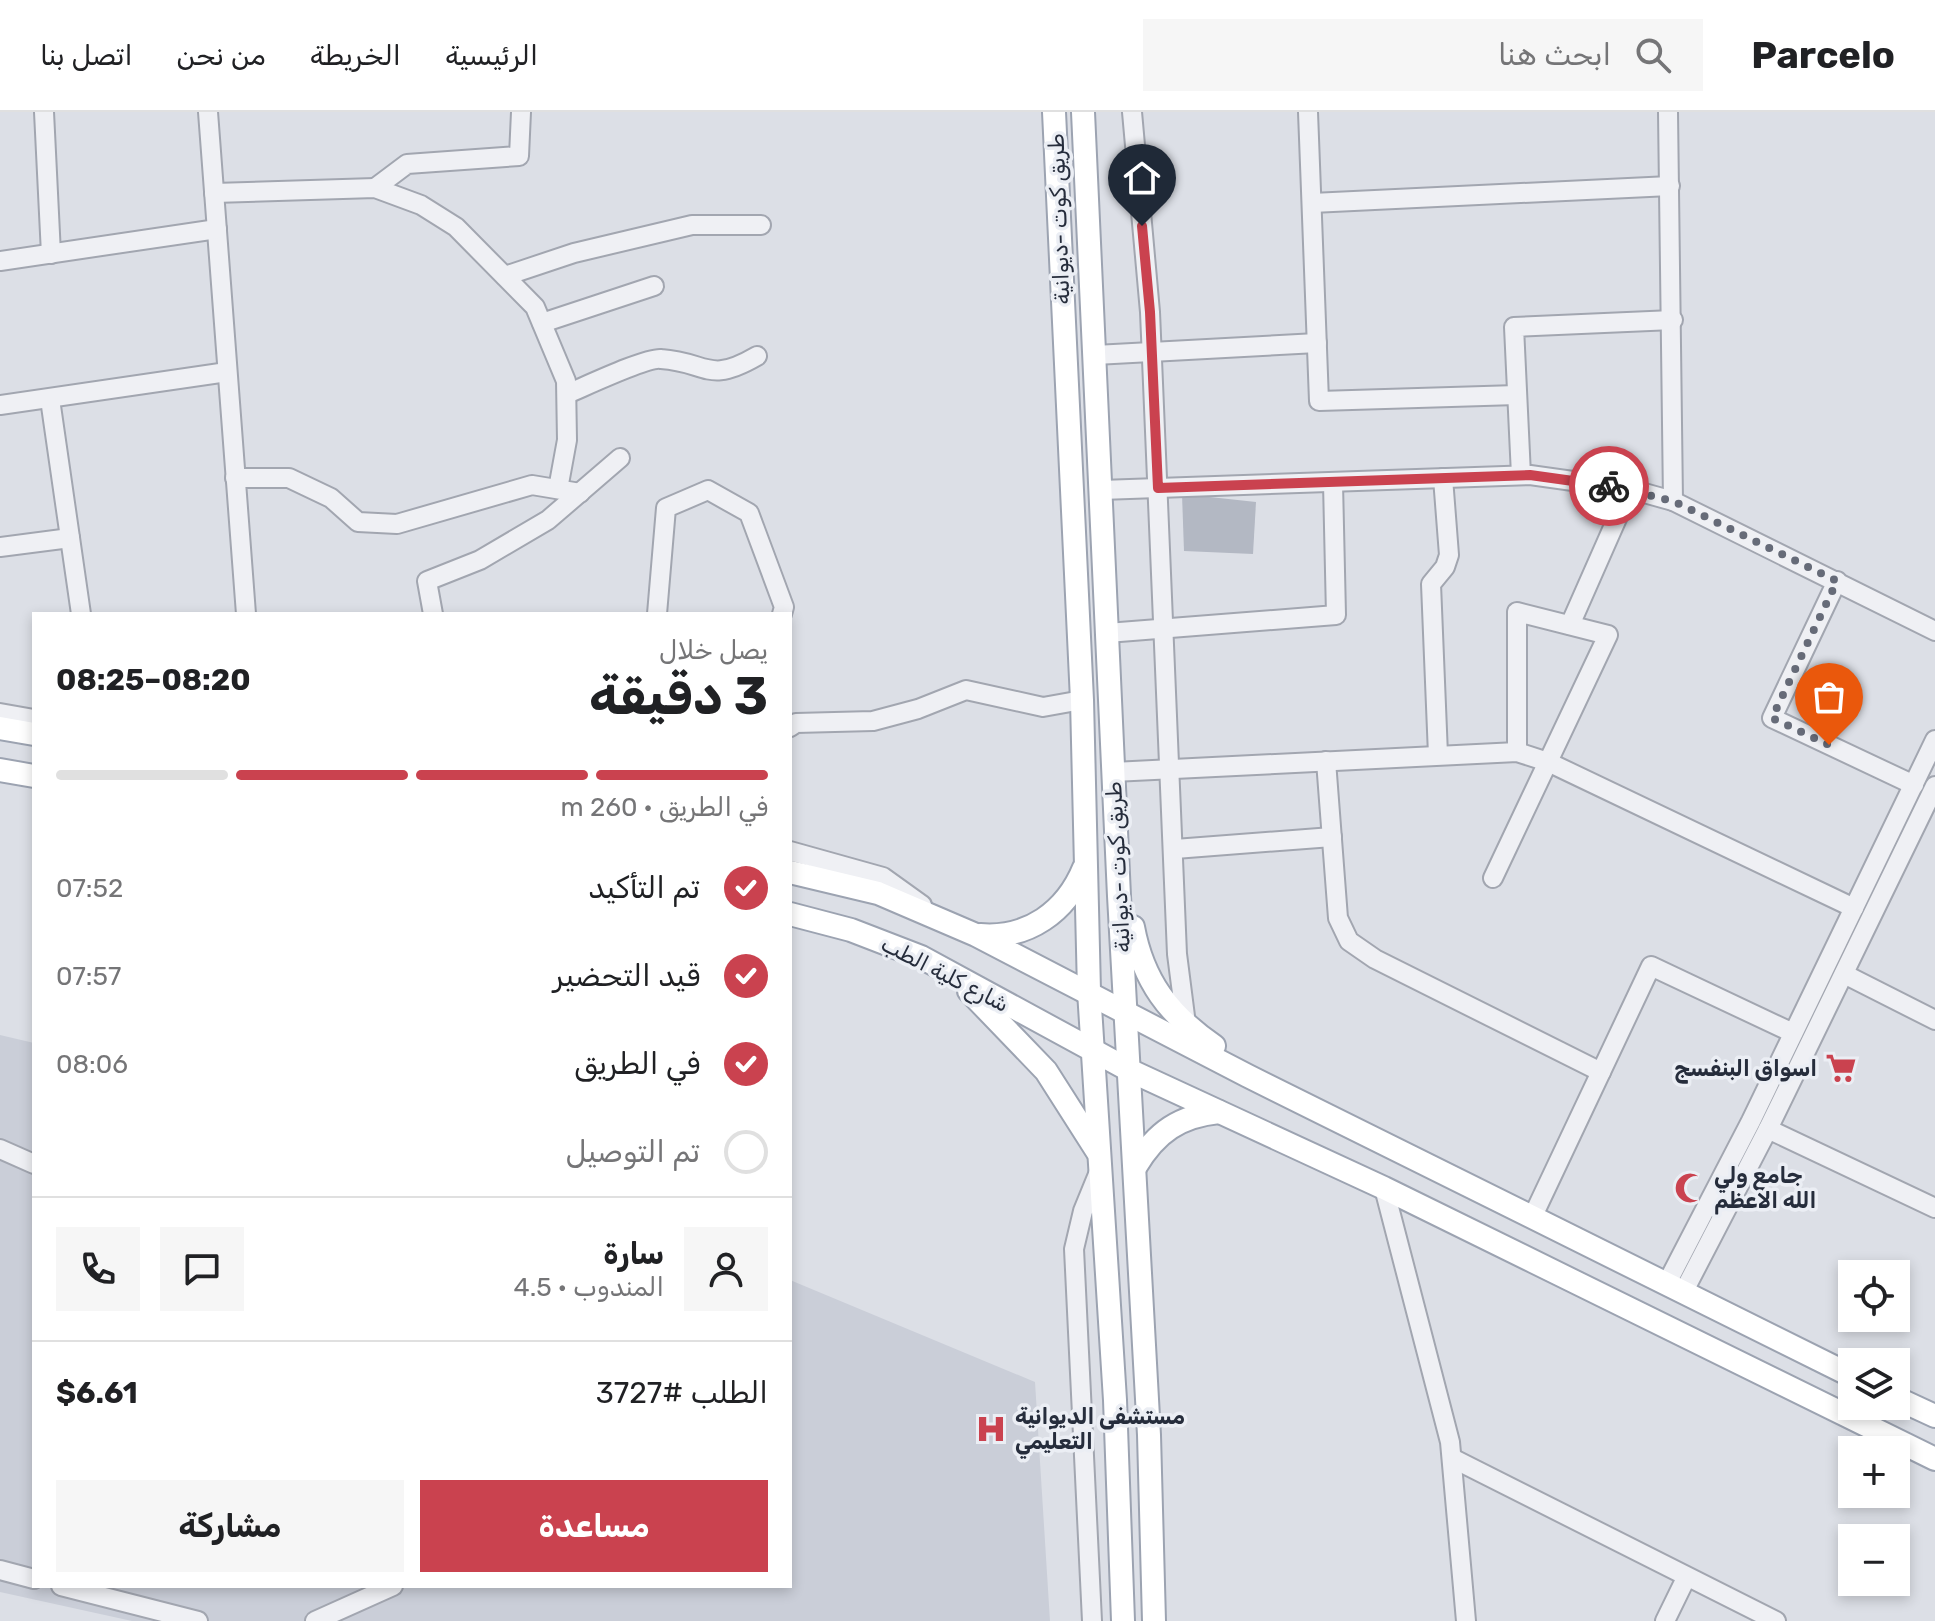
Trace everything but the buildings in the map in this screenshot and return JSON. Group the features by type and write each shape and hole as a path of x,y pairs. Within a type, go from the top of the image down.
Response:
{"main road":[{"name":"طريق كوت -ديوانية","path":"1054,112 1082,700 1089,991 1115,1400 1123,1621"},
{"name":"طريق كوت -ديوانية","path":"1083,112 1119,896 1149,1435 1154,1621"},
{"path":"0,728 32,734"},
{"path":"0,770 32,776"},
{"path":"976,935 1007,934 1049,917 1071,894 1084,867"},
{"name":"شارع كلية الطب","path":"792,872 878,893 941,918 1089,991 1248,1076"},
{"path":"1119,896 1131,919 1139,956 1152,987 1186,1024 1248,1076 1838,1369"},
{"name":"شارع كلية الطب","path":"792,915 887,943 952,972 1131,1071 1384,1188 1935,1459"},
{"path":"952,972 1046,1071 1099,1162"},
{"path":"1136,1166 1161,1132 1188,1118 1219,1112"},
{"path":"1551,1269 1568,1237"},
{"path":"1759,1372 1776,1339"},
{"path":"1910,1404 1935,1416"}],"street":[{"path":"44,112 51,254"},
{"path":"208,112 246,612"},
{"path":"375,188 407,164 519,156 521,112"},
{"path":"1132,112 1152,350 1177,954 1186,1024"},
{"path":"1308,112 1319,401 1517,395"},
{"path":"1668,112 1673,501"},
{"path":"1312,203 1670,186"},
{"path":"214,193 375,188 421,205 456,227 535,307 566,381 567,440 558,489"},
{"path":"505,276 574,253 692,225 761,225"},
{"path":"0,261 217,229"},
{"path":"542,323 654,286"},
{"path":"1521,475 1514,327 1673,320"},
{"path":"1095,355 1317,343"},
{"path":"567,394 659,358 699,370 731,371 757,356"},
{"path":"0,405 227,372"},
{"path":"50,399 81,612"},
{"path":"433,612 427,581 480,560 548,520 620,458"},
{"path":"1101,490 1521,475 1630,489 1673,501 1935,631"},
{"path":"235,478 289,478 331,498 358,522 397,524 532,485 580,493"},
{"path":"1438,755 1431,584 1445,567 1449,555 1443,478"},
{"path":"1107,633 1336,615 1333,483"},
{"path":"1570,625 1630,489"},
{"path":"657,612 666,508 708,490 749,513 784,607 783,612"},
{"path":"0,547 70,538"},
{"path":"1837,581 1772,718 1914,785"},
{"path":"1493,878 1608,635 1517,612 1517,752"},
{"path":"792,719 873,721 918,709 966,690 1043,707 1082,700"},
{"path":"0,713 32,719"},
{"path":"1675,1287 1793,1033 1935,740"},
{"path":"1113,772 1517,752 1548,762 1854,908"},
{"path":"1326,761 1338,918 1349,941 1375,959 1601,1072"},
{"path":"1675,1287 1768,1129 1935,786"},
{"path":"1175,849 1332,837"},
{"path":"792,852 883,877 941,918"},
{"path":"1532,1218 1651,966 1793,1033"},
{"path":"1844,974 1935,1020"},
{"path":"1768,1129 1935,1208"},
{"path":"0,1149 32,1163"},
{"path":"1092,1621 1074,1249 1099,1162"},
{"path":"1384,1188 1452,1458 1466,1621"},
{"path":"1452,1458 1776,1621"},
{"path":"0,1570 32,1578"},
{"path":"1665,1621 1686,1578"},
{"path":"69,1588 198,1621"},
{"path":"315,1621 389,1588"}],"shaded area":[{"path":"0,1035 32,1043 32,1588 792,1588 792,1281 1035,1382 1050,1621 132,1621 0,1592"}],"way so far":[{"path":"1609,486 1673,501 1837,581 1772,718 1829,745"}],"place":[{"name":"اسواق البنفسج","path":"1841,1068"},
{"name":"جامع ولي الله الاعظم","path":"1690,1188"},
{"name":"مستشفى الديوانية التعليمي","path":"991,1429"}],"route":[{"path":"1142,226 1150,312 1158,488 1530,475 1609,486"}]}
